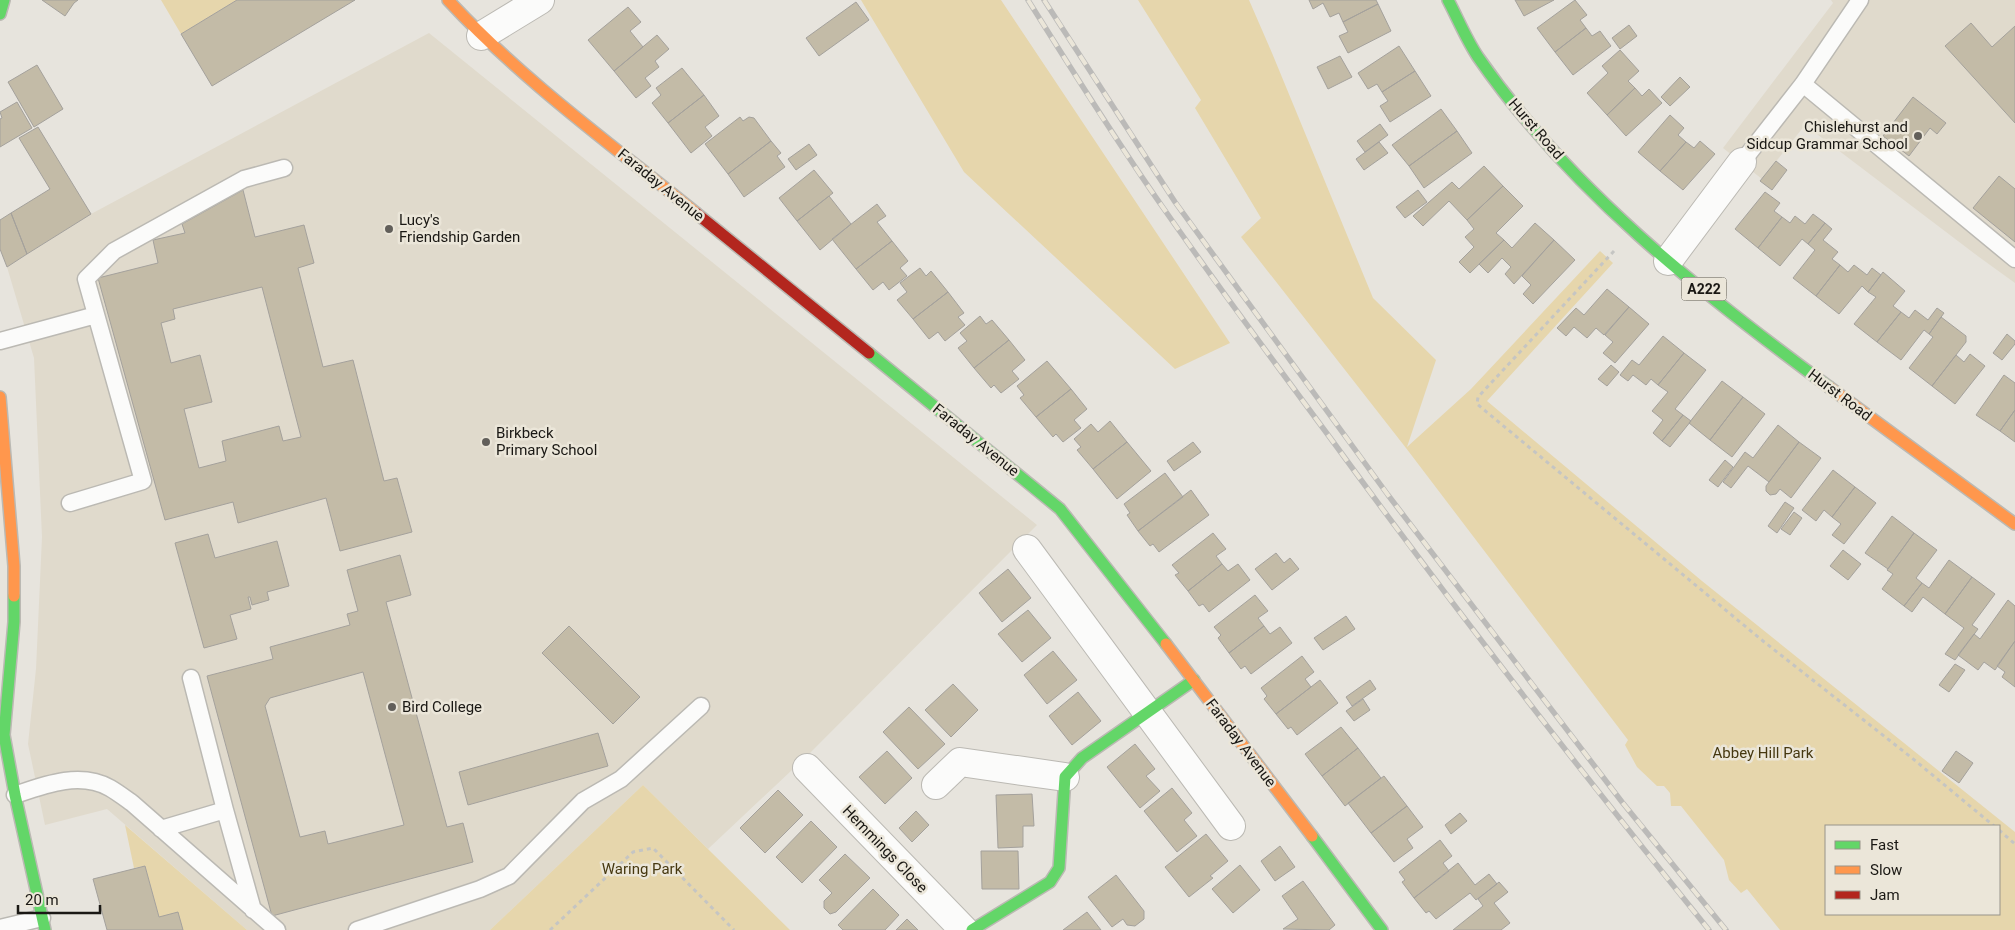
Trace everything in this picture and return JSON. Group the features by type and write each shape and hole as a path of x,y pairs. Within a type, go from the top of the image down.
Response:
{"street":[{"path":"0,14 4,0"},
{"name":"Faraday Avenue","path":"448,0 481,36 519,70 1060,510 1194,680 1382,930"},
{"path":"481,36 540,0"},
{"name":"Hurst Road","path":"1448,0 1477,55 1527,123 1591,190 1633,230 1668,261 1771,344 2015,524"},
{"path":"1668,261 1742,162"},
{"path":"0,396 5,507 14,566 14,622 4,735 43,924"},
{"path":"1027,549 1231,826"},
{"path":"972,930 1050,882 1060,868 1065,776 1082,758 1194,680"},
{"path":"936,785 960,762 1065,776"},
{"name":"Hemmings Close","path":"807,768 964,930"}],"lane":[{"path":"1742,162 1803,84 1860,0"},
{"path":"1803,84 2015,259"},
{"path":"70,503 143,481 86,279 114,251 244,179 284,168"},
{"path":"0,341 96,315"},
{"path":"191,678 253,910"},
{"path":"357,930 480,889 509,876 583,801 621,779 701,706"},
{"path":"15,795 49,784 79,779 108,787 132,803 162,828 277,930"},
{"path":"162,828 225,810"},
{"path":"0,928 43,924"}],"path":[{"path":"1633,230 1478,397 1477,404 1763,641 1912,758 1993,825"},
{"path":"2000,831 2015,844"},
{"path":"550,930 633,852 653,848 734,930"}],"shaded area":[{"name":"Chislehurst and Sidcup Grammar School","path":"1831,0 2015,0 2015,283 1805,125 1762,179 1723,148 1833,3"},
{"name":"Birkbeck Primary School","path":"429,33 1037,525 809,754 708,849 643,785 490,930 247,930 107,809 45,825 28,744 36,669 42,537 34,358 7,267 91,214"}],"green space":[{"path":"161,0 237,0 181,34"},
{"path":"861,0 1001,0 1230,343 1175,369 964,172"},
{"name":"Abbey Hill Park","path":"1138,0 1249,0 1373,298 1436,360 1407,447 1471,389 1600,251 1613,263 1487,401 1702,581 2015,832 2015,930 1780,930 1747,889 1741,893 1729,880 1724,860 1681,806 1671,806 1670,793 1664,786 1657,786 1637,767 1625,745 1628,740 1406,448 1241,237 1261,218 1195,108 1201,100"},
{"name":"Waring Park","path":"643,785 790,930 490,930"},
{"path":"125,825 247,930 183,930 159,917 145,866 134,868"}],"building":[{"path":"42,0 78,0 65,16"},
{"path":"237,0 355,0 212,86 181,34"},
{"path":"1309,0 1376,0 1378,4 1343,22 1339,13 1330,17 1323,3 1313,9"},
{"path":"1515,0 1554,0 1524,16"},
{"path":"1575,0 1587,15 1580,20 1586,28 1555,52 1537,28"},
{"path":"856,2 869,20 819,56 806,38"},
{"path":"1378,4 1391,31 1348,53 1339,36 1348,32 1343,22"},
{"path":"628,7 641,22 630,31 643,47 614,71 588,40"},
{"path":"1971,23 1992,47 2015,26 2015,123 1945,46"},
{"path":"1629,25 1637,36 1620,49 1612,38"},
{"path":"1586,28 1592,36 1600,31 1611,46 1573,75 1555,52"},
{"path":"657,35 669,49 655,61 659,67 645,78 651,86 636,98 614,71"},
{"path":"1399,46 1415,71 1382,92 1377,84 1368,89 1358,73"},
{"path":"1620,50 1639,71 1628,81 1635,88 1607,115 1587,93 1608,73 1602,66"},
{"path":"1340,56 1352,77 1328,89 1317,67"},
{"path":"37,65 63,109 34,127 8,82"},
{"path":"682,68 704,95 668,123 652,103 661,95 656,88"},
{"path":"1415,71 1431,96 1390,122 1380,106 1388,101 1382,92"},
{"path":"1680,77 1690,87 1670,106 1661,97"},
{"path":"1635,88 1642,96 1649,89 1662,103 1626,136 1607,115"},
{"path":"704,95 719,116 705,127 712,136 691,153 668,123"},
{"path":"1913,97 1946,123 1937,134 1930,128 1909,156 1883,136"},
{"path":"17,102 32,128 0,147 0,119 2,118 0,112"},
{"path":"1441,109 1457,131 1409,166 1392,145"},
{"path":"1670,115 1684,128 1678,135 1686,142 1660,171 1638,152"},
{"path":"740,117 743,121 749,117 754,118 771,141 728,174 705,144"},
{"path":"1380,124 1388,135 1365,152 1357,141"},
{"path":"38,127 91,214 27,254 11,213 50,189 19,138"},
{"path":"1457,131 1472,153 1424,188 1409,166"},
{"path":"771,141 781,153 777,156 785,167 744,197 728,174"},
{"path":"1700,141 1715,154 1683,190 1660,171 1686,142 1694,148"},
{"path":"1379,142 1388,153 1364,170 1356,159"},
{"path":"809,144 817,155 796,170 788,159"},
{"path":"1776,161 1787,170 1772,190 1760,181"},
{"path":"1484,166 1503,186 1467,220 1449,201 1423,226 1413,216 1452,182 1459,189"},
{"path":"814,170 833,193 797,221 779,198"},
{"path":"1999,176 2015,189 2015,242 1973,208"},
{"path":"1503,186 1523,206 1496,233 1504,240 1470,273 1459,262 1474,247 1465,237 1474,229 1467,220"},
{"path":"243,190 255,237 304,225 314,263 298,268 323,367 353,360 384,481 397,478 412,532 340,551 326,498 238,523 233,502 165,520 98,278 158,263 153,240 185,233 182,224","holes":["262,287 301,437 283,441 279,426 222,441 226,461 199,468 184,409 212,402 200,355 171,363 161,323 175,319 173,309"]},
{"path":"1418,190 1427,202 1405,218 1396,207"},
{"path":"1765,192 1780,203 1774,211 1782,217 1758,248 1735,229"},
{"path":"829,196 851,224 820,250 797,221"},
{"path":"877,204 886,216 877,222 892,241 856,269 832,239"},
{"path":"11,213 27,254 7,267 0,249 0,220"},
{"path":"1813,214 1825,223 1808,244 1802,239 1780,266 1758,248 1782,217 1790,223 1795,216 1805,224"},
{"path":"1535,223 1554,240 1514,284 1505,274 1511,267 1502,258 1488,273 1479,264 1504,240 1512,248"},
{"path":"1825,223 1832,229 1823,240 1838,252 1832,259 1840,265 1816,296 1793,278 1815,250 1808,244"},
{"path":"1554,240 1575,260 1533,304 1523,294 1531,285 1522,276"},
{"path":"892,241 908,261 900,268 907,276 889,290 883,282 873,290 856,269"},
{"path":"1840,265 1848,272 1854,265 1867,275 1872,268 1881,275 1868,292 1862,286 1839,314 1816,296"},
{"path":"920,268 926,276 931,271 948,292 913,319 897,300 907,292 900,283"},
{"path":"1883,272 1905,291 1893,306 1901,312 1877,342 1854,324 1876,297 1868,292"},
{"path":"1607,289 1629,307 1604,335 1596,328 1587,338 1574,327 1566,336 1557,328 1576,308 1584,315"},
{"path":"948,292 964,313 958,317 965,325 945,341 938,332 929,339 913,319"},
{"path":"1629,307 1649,324 1615,363 1603,353 1613,342 1605,335"},
{"path":"1937,308 1944,313 1929,334 1924,330 1901,360 1877,342 1901,312 1909,318 1915,310 1928,320"},
{"path":"980,316 986,324 992,320 1009,340 974,368 958,348 967,341 960,333"},
{"path":"1941,317 1966,336 1966,342 1932,386 1909,368 1933,337 1929,334"},
{"path":"2007,334 2015,341 2015,344 2002,360 1993,353"},
{"path":"1663,336 1684,353 1658,385 1651,379 1646,385 1633,375 1628,381 1620,375 1632,360 1639,365"},
{"path":"1009,340 1025,360 1012,371 1019,379 1001,393 994,385 991,388 974,368"},
{"path":"1684,353 1706,370 1675,409 1683,415 1662,441 1653,433 1663,420 1652,411 1668,392 1658,385"},
{"path":"1970,354 1985,366 1955,404 1932,386 1956,355 1964,362"},
{"path":"1047,361 1071,389 1036,417 1020,398 1024,395 1017,386"},
{"path":"1611,365 1619,372 1607,386 1598,379"},
{"path":"2004,375 2015,383 2015,410 2000,431 1976,415"},
{"path":"1722,381 1743,397 1710,440 1689,423"},
{"path":"1071,389 1087,409 1074,420 1081,428 1063,442 1056,434 1053,437 1036,417"},
{"path":"1743,397 1765,414 1732,457 1710,440"},
{"path":"2015,410 2015,442 2000,431"},
{"path":"1683,415 1691,421 1670,447 1662,441"},
{"path":"1110,421 1127,442 1093,469 1077,450 1081,447 1074,439 1091,424 1098,432"},
{"path":"1778,425 1799,442 1769,482 1748,466 1731,488 1723,482 1745,452 1753,458"},
{"path":"1127,442 1151,471 1117,499 1093,469"},
{"path":"1193,442 1201,452 1174,471 1167,461"},
{"path":"1799,442 1821,458 1791,498 1780,489 1776,494 1770,495 1766,491 1766,486"},
{"path":"1725,460 1733,467 1718,487 1709,480"},
{"path":"1833,470 1855,487 1832,517 1824,510 1816,521 1802,510"},
{"path":"1165,473 1183,497 1138,531 1127,515 1130,513 1124,504"},
{"path":"1855,487 1876,503 1844,544 1832,535 1841,524 1832,517"},
{"path":"1191,490 1209,515 1159,552 1153,544 1150,546 1138,531"},
{"path":"1785,502 1794,508 1777,533 1768,526"},
{"path":"1794,512 1802,518 1790,535 1781,529"},
{"path":"1892,516 1914,533 1888,569 1865,553"},
{"path":"1213,533 1226,549 1216,556 1222,564 1188,591 1175,575 1179,573 1172,565"},
{"path":"1914,533 1937,550 1916,578 1922,583 1904,606 1882,589 1893,574 1887,570"},
{"path":"208,534 215,558 277,541 289,586 267,592 269,600 252,605 250,597 248,597 251,609 230,615 237,639 204,648 175,543"},
{"path":"1843,550 1861,564 1848,580 1830,566"},
{"path":"1276,553 1284,563 1290,558 1299,569 1272,590 1255,569"},
{"path":"400,555 411,595 386,602 447,827 463,823 473,862 272,916 207,676 273,659 270,647 350,625 347,614 358,611 347,570","holes":["363,672 404,825 328,844 325,831 300,837 265,706 270,698"]},
{"path":"1949,560 1972,577 1945,614 1923,597 1912,612 1904,606 1922,583 1929,588"},
{"path":"1222,564 1228,571 1238,564 1250,580 1209,612 1203,604 1199,606 1188,591"},
{"path":"1008,569 1031,598 1002,622 979,593"},
{"path":"1972,577 1995,594 1972,625 1978,629 1955,660 1945,654 1964,628 1945,614"},
{"path":"1255,595 1268,611 1258,618 1264,626 1229,653 1218,638 1221,635 1214,627"},
{"path":"2008,600 2015,606 2015,641 1995,670 1984,662 1978,670 1958,655 1974,634 1980,639"},
{"path":"1028,610 1051,638 1022,662 998,634"},
{"path":"1346,616 1355,629 1323,650 1314,638"},
{"path":"569,626 640,697 613,724 542,653"},
{"path":"1264,626 1270,634 1280,627 1292,643 1251,674 1245,666 1241,669 1229,653"},
{"path":"2015,641 2015,687 2002,677 2005,672 1997,666"},
{"path":"1053,651 1077,680 1047,704 1024,675"},
{"path":"1302,656 1314,672 1305,679 1311,687 1276,714 1264,699 1267,696 1261,688"},
{"path":"1955,664 1965,670 1949,692 1939,685"},
{"path":"1320,680 1338,703 1297,735 1291,727 1288,729 1276,714"},
{"path":"1370,680 1376,689 1352,706 1346,697"},
{"path":"953,684 978,710 951,737 925,710"},
{"path":"1078,692 1101,721 1072,745 1049,716"},
{"path":"1363,699 1370,710 1354,721 1346,711"},
{"path":"909,707 945,744 918,769 883,732"},
{"path":"1341,727 1358,748 1322,776 1305,754"},
{"path":"598,733 608,766 468,805 459,772"},
{"path":"1135,744 1155,769 1146,776 1160,791 1140,808 1107,767"},
{"path":"1358,748 1381,778 1345,806 1322,776"},
{"path":"887,751 912,778 885,804 859,777"},
{"path":"1956,751 1973,763 1959,783 1942,771"},
{"path":"1384,776 1407,806 1371,833 1348,803"},
{"path":"1172,788 1192,813 1184,820 1197,836 1177,852 1144,811"},
{"path":"778,790 803,815 765,853 740,828"},
{"path":"1032,794 1034,826 1023,826 1023,847 998,848 996,795"},
{"path":"1407,806 1423,827 1407,839 1413,848 1394,862 1371,833"},
{"path":"916,811 929,825 912,842 899,828"},
{"path":"1460,813 1467,821 1451,834 1445,825"},
{"path":"811,821 837,847 802,883 776,857"},
{"path":"1206,834 1228,861 1210,876 1213,878 1189,897 1165,867"},
{"path":"1440,840 1452,856 1443,863 1449,871 1414,898 1402,882 1405,880 1399,872"},
{"path":"1280,846 1295,867 1275,881 1261,861"},
{"path":"981,851 1018,851 1019,889 982,889"},
{"path":"845,854 870,878 836,912 830,914 824,908 824,901 832,893 819,880"},
{"path":"1458,863 1475,885 1489,874 1497,884 1476,900 1470,893 1436,919 1429,911 1426,913 1414,898"},
{"path":"1240,865 1260,890 1233,913 1212,889"},
{"path":"145,866 159,917 178,912 183,930 107,930 93,879"},
{"path":"1116,875 1144,911 1144,919 1135,926 1127,925 1123,919 1112,927 1088,897"},
{"path":"1303,881 1335,925 1329,930 1283,929 1298,919 1282,896"},
{"path":"1499,882 1508,892 1494,903 1510,923 1501,930 1453,930 1483,906 1478,899"},
{"path":"873,889 899,915 885,930 843,930 838,925"},
{"path":"1087,912 1101,930 1063,930"},
{"path":"907,919 918,930 896,930"}],"railway":[{"path":"1028,0 1129,158 1248,327 1472,628 1709,930"},
{"path":"1044,0 1175,202 1388,495 1622,802 1726,930"}],"traffic: fast":[{"path":"0,14 4,0"},
{"path":"1448,0 1478,57 1514,105 1595,195 1686,276 1829,387"},
{"path":"869,353 1060,509 1166,644"},
{"path":"14,596 14,622 4,735 15,795 45,930"},
{"path":"972,930 1050,882 1059,868 1065,777 1082,758 1194,680"},
{"path":"1312,836 1382,930"}],"traffic: slow":[{"path":"448,0 476,29 537,85 696,213"},
{"path":"1829,387 2015,524"},
{"path":"0,397 14,566 14,596"},
{"path":"1166,644 1312,836"}],"traffic: jam":[{"path":"696,213 869,353"}],"place":[{"name":"Chislehurst and Sidcup Grammar School","path":"1918,136"},
{"name":"Lucy's Friendship Garden","path":"389,229"},
{"name":"Birkbeck Primary School","path":"486,442"},
{"name":"Bird College","path":"392,707"}]}
